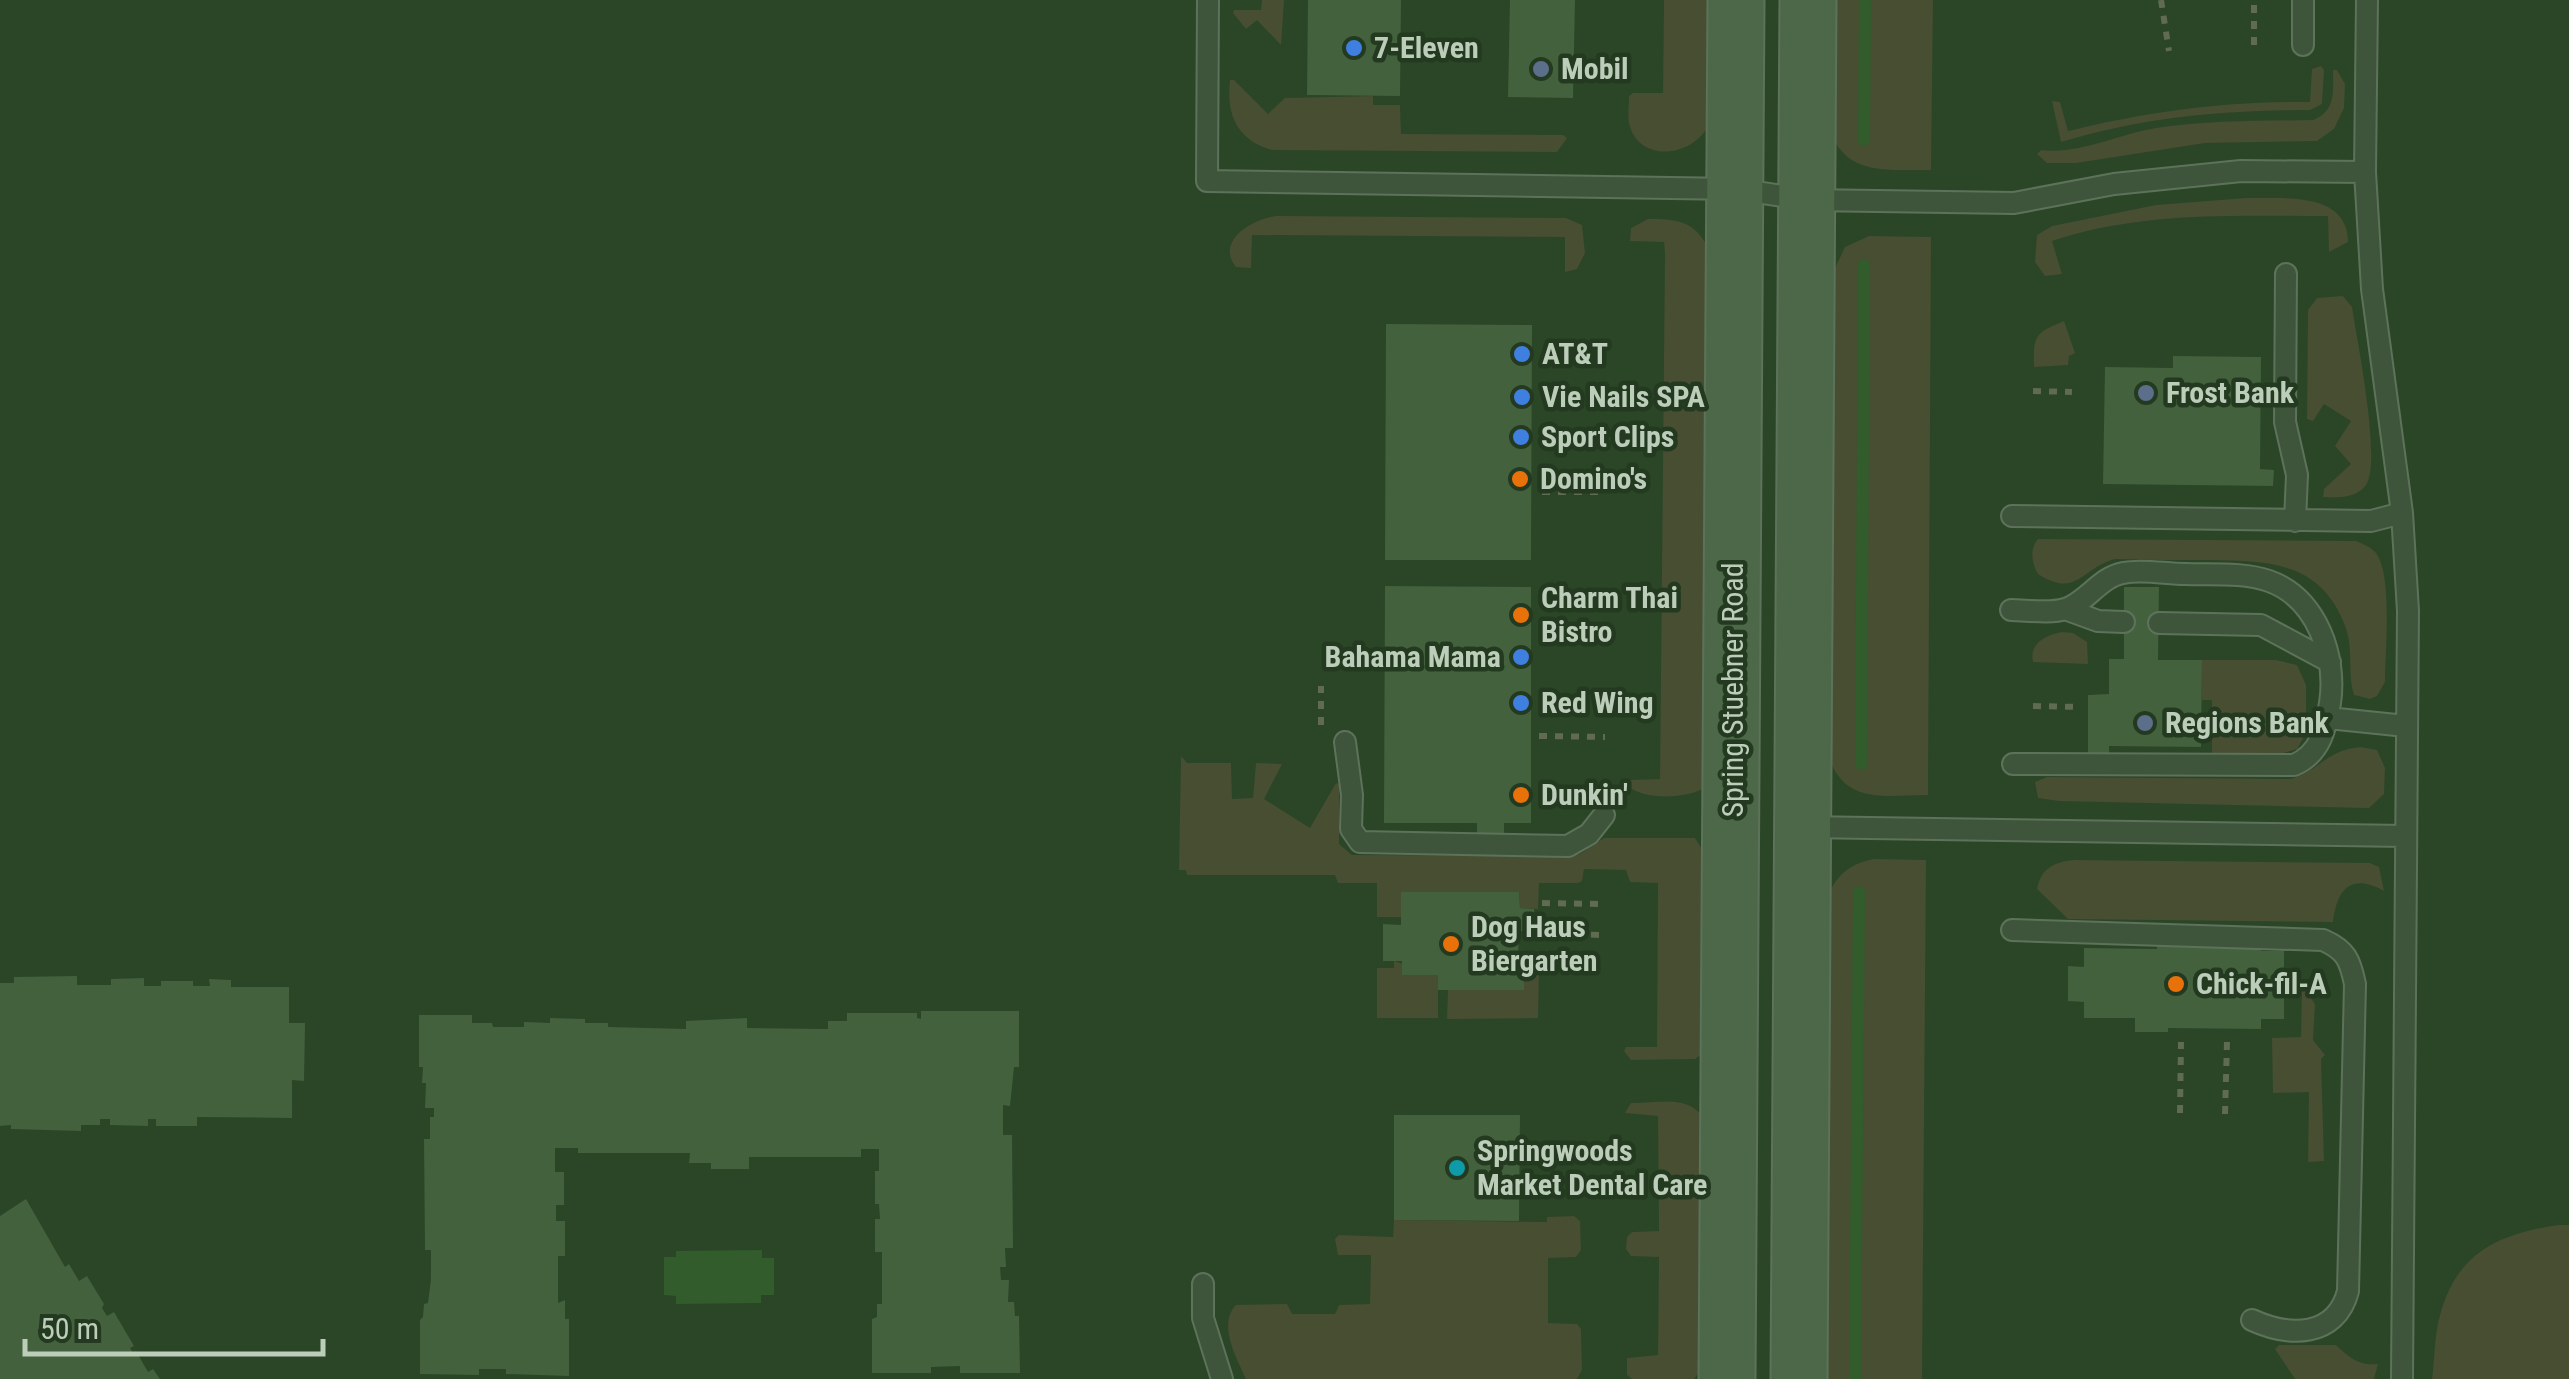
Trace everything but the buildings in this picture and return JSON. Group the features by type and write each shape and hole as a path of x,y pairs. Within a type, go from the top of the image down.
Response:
{"main road":[{"name":"Spring Stuebner Road","path":"1727,1379 1736,0"},
{"path":"1798,1379 1808,0"}],"lane":[{"path":"1208,0 1207,181 1736,189 1808,200 2014,203 2114,184 2241,171 2365,172"},
{"path":"2303,0 2304,46"},
{"path":"2367,0 2365,172 2372,289 2402,512 2408,611 2402,1379"},
{"path":"2286,274 2285,422 2297,475 2294,521"},
{"path":"2012,516 2294,521 2371,520 2402,512"},
{"path":"2012,764 2294,765 2319,745 2332,692 2330,662 2318,625 2283,587 2236,575 2123,573 2065,609"},
{"path":"2010,610 2065,609 2098,621 2124,622"},
{"path":"2159,623 2261,625 2330,662"},
{"path":"2328,718 2406,726"},
{"path":"1345,742 1352,795 1351,829 1360,842 1568,846 1589,834 1604,815"},
{"path":"1804,828 2406,836"},
{"path":"2012,930 2323,940 2342,949 2350,960 2355,984 2348,1291 2344,1307 2329,1322 2311,1330 2274,1330 2252,1320"},
{"path":"1202,1284 1203,1318 1222,1379"}],"path":[{"path":"2161,0 2169,51"},
{"path":"2254,0 2254,44"},
{"path":"1408,42 1473,44"},
{"path":"2033,391 2072,392"},
{"path":"1542,492 1606,492"},
{"path":"1320,742 1321,686"},
{"path":"2033,706 2079,706"},
{"path":"1539,736 1605,737"},
{"path":"1542,902 1602,904"},
{"path":"1542,933 1602,935"},
{"path":"2180,1042 2180,1113"},
{"path":"2226,1114 2228,1042"},
{"path":"1535,1192 1599,1190"}],"shaded area":[{"path":"1262,0 1284,0 1281,45 1257,20 1246,29 1233,13 1261,10"},
{"path":"1664,0 1716,0 1714,84 1709,124 1702,135 1681,149 1657,151 1636,139 1628,116 1629,96 1633,93 1663,93"},
{"path":"1831,0 1933,0 1931,170 1889,170 1862,165 1841,151 1833,138"},
{"path":"2321,66 2322,104 2310,110 2184,117 2122,126 2061,142 2052,101 2060,102 2068,131 2188,109 2310,102 2312,69"},
{"path":"2333,70 2337,70 2345,84 2344,108 2334,129 2317,141 2205,143 2076,163 2047,163 2037,154 2041,150 2069,150 2176,125 2313,120 2329,106"},
{"path":"1230,80 1268,114 1285,98 1373,96 1373,105 1400,105 1401,134 1567,138 1557,152 1272,150 1250,140 1236,124 1230,104"},
{"path":"2246,198 2294,199 2325,205 2345,225 2348,242 2329,252 2328,216 2189,217 2120,224 2052,241 2062,274 2045,276 2035,262 2037,235 2052,226 2156,205"},
{"path":"1276,216 1566,218 1582,225 1585,253 1577,269 1565,272 1565,237 1252,235 1251,268 1236,267 1230,248 1233,240 1247,227"},
{"path":"1648,219 1673,220 1691,227 1704,240 1715,263 1711,767 1702,789 1674,796 1642,793 1627,785 1630,780 1660,779 1665,253 1664,242 1630,241 1631,228"},
{"path":"1869,236 1931,237 1928,795 1884,796 1858,791 1847,785 1830,761 1830,279 1845,247"},
{"path":"2343,296 2352,307 2363,372 2370,427 2370,472 2366,485 2352,495 2323,497 2324,489 2351,464 2335,446 2351,421 2324,404 2313,421 2307,419 2308,310 2317,298"},
{"path":"2064,321 2075,353 2069,356 2068,365 2034,367 2038,336"},
{"path":"2038,539 2356,541 2376,553 2385,579 2385,682 2377,696 2370,699 2354,695 2348,635 2335,605 2322,588 2290,569 2252,562 2115,559 2071,583 2062,583 2038,574 2032,556"},
{"path":"2062,632 2073,633 2087,642 2088,664 2033,662 2032,655 2040,641"},
{"path":"2202,660 2276,660 2297,665 2306,685 2306,733 2297,749 2277,755 2212,756 2212,700 2202,700"},
{"path":"2361,747 2377,750 2385,768 2384,794 2369,808 2059,801 2038,798 2035,782 2047,777 2291,779 2340,752"},
{"path":"1181,756 1187,763 1231,763 1232,799 1253,798 1256,763 1282,764 1264,799 1310,828 1336,783 1339,784 1339,844 1352,855 1568,856 1580,854 1604,838 1695,838 1705,854 1702,1054 1695,1059 1631,1060 1624,1051 1626,1047 1657,1047 1658,883 1630,882 1626,870 1584,869 1578,883 1539,883 1538,909 1520,908 1519,892 1402,892 1402,917 1377,917 1377,883 1338,883 1335,875 1187,875 1186,870 1179,870"},
{"path":"1874,859 1926,860 1922,1379 1825,1379 1825,902 1843,873"},
{"path":"2074,860 2370,863 2379,867 2384,891 2363,883 2348,887 2338,900 2333,922 2068,919 2037,889 2050,867"},
{"path":"1394,961 1438,975 1438,1018 1377,1018 1377,968 1394,968"},
{"path":"1524,972 1539,972 1538,1018 1447,1019 1448,990 1523,990"},
{"path":"2302,985 2315,1004 2313,1040 2325,1055 2321,1059 2324,1161 2308,1162 2309,1092 2273,1093 2272,1038 2301,1037"},
{"path":"1631,1103 1686,1104 1709,1126 1700,1371 1694,1379 1632,1379 1627,1375 1627,1358 1658,1355 1659,1257 1631,1256 1626,1249 1627,1237 1632,1232 1659,1231 1658,1116 1625,1113"},
{"path":"1574,1216 1580,1221 1581,1250 1576,1257 1548,1258 1548,1323 1577,1324 1581,1329 1582,1370 1577,1379 1246,1379 1228,1331 1236,1305 1287,1304 1292,1314 1335,1314 1339,1305 1370,1304 1371,1255 1338,1255 1335,1239 1339,1235 1393,1237 1394,1220 1547,1222 1547,1217"},
{"path":"2569,1225 2569,1379 2432,1379 2438,1323 2448,1293 2469,1261 2499,1241"},
{"path":"762,1250 762,1258 774,1258 774,1295 761,1295 761,1303 676,1304 676,1296 664,1295 664,1257 676,1257 676,1251"},
{"path":"2279,1345 2336,1345 2355,1360 2378,1364 2374,1379 2295,1379 2275,1349"}],"waterway":[{"path":"1864,140 1865,0"},
{"path":"1861,764 1864,265"},
{"path":"1855,1379 1859,892"}],"place":[{"name":"7-Eleven","path":"1354,48"},
{"name":"Mobil","path":"1541,69"},
{"name":"AT&T","path":"1522,354"},
{"name":"Frost Bank","path":"2146,393"},
{"name":"Vie Nails SPA","path":"1522,397"},
{"name":"Sport Clips","path":"1521,437"},
{"name":"Domino's","path":"1520,479"},
{"name":"Charm Thai Bistro","path":"1521,615"},
{"name":"Bahama Mama","path":"1521,657"},
{"name":"Red Wing","path":"1521,703"},
{"name":"Regions Bank","path":"2145,723"},
{"name":"Dunkin'","path":"1521,795"},
{"name":"Dog Haus Biergarten","path":"1451,944"},
{"name":"Chick-fil-A","path":"2176,984"},
{"name":"Springwoods Market Dental Care","path":"1457,1168"}]}
